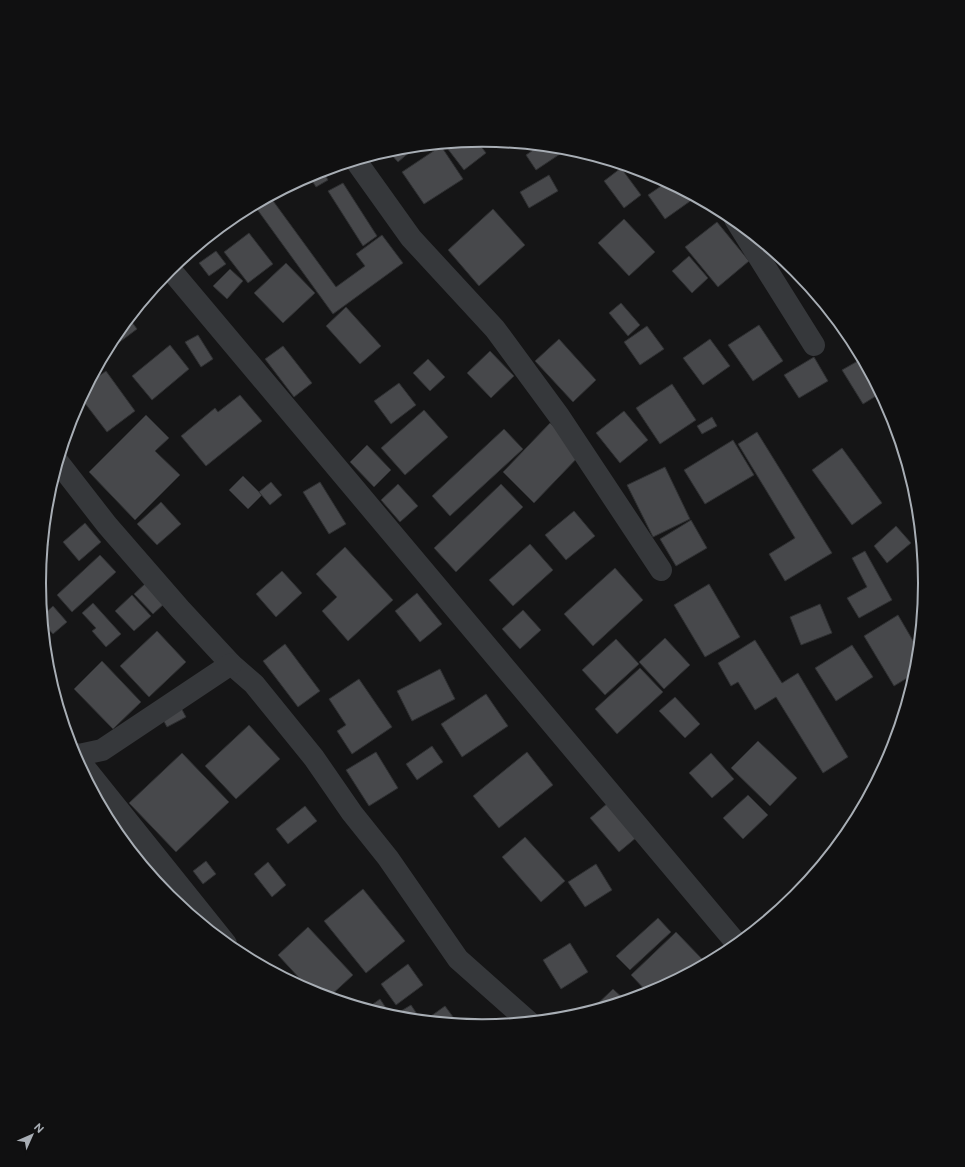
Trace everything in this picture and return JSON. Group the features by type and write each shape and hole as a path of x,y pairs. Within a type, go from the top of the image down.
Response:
{"street":[{"path":"359,165 411,238 495,329 559,416 661,570"},
{"path":"745,235 814,345"},
{"path":"175,274 734,940"},
{"path":"62,467 107,525 180,609 231,664 254,684 314,758 343,801 388,858 458,959 524,1018"},
{"path":"80,754 102,750 231,664"},
{"path":"91,777 194,911"}],"building":[{"path":"482,147 486,153 464,170 448,149"},
{"path":"443,149 463,179 424,204 402,172 435,150"},
{"path":"533,150 560,154 536,170 526,155"},
{"path":"408,153 398,162 393,156"},
{"path":"620,169 622,170 641,195 624,208 604,181"},
{"path":"549,175 558,191 529,208 520,192"},
{"path":"326,176 328,180 316,187 312,181"},
{"path":"343,183 377,236 363,246 328,191"},
{"path":"662,185 692,200 665,219 648,195"},
{"path":"273,200 336,287 365,266 356,254 382,235 403,263 333,314 257,209"},
{"path":"493,209 525,245 479,286 448,250"},
{"path":"624,219 655,252 629,276 598,243"},
{"path":"717,222 749,261 718,287 685,247"},
{"path":"249,233 273,264 248,283 224,252"},
{"path":"216,251 226,264 209,276 199,263"},
{"path":"689,256 708,278 692,293 672,271"},
{"path":"286,263 315,293 283,323 254,293"},
{"path":"230,269 243,281 227,299 213,286"},
{"path":"621,303 640,325 628,336 609,313"},
{"path":"346,307 381,346 360,364 326,326"},
{"path":"133,323 137,329 119,342"},
{"path":"759,325 783,361 753,381 728,345"},
{"path":"647,326 664,349 640,365 624,342"},
{"path":"198,335 213,359 201,367 185,342"},
{"path":"559,339 596,380 573,402 535,361"},
{"path":"710,339 730,366 703,385 683,358"},
{"path":"170,345 189,369 152,400 132,376"},
{"path":"283,346 312,383 294,397 265,359"},
{"path":"490,351 514,376 491,398 467,373"},
{"path":"814,357 828,381 799,398 784,375"},
{"path":"428,359 445,377 430,391 413,373"},
{"path":"858,361 877,396 863,404 842,370"},
{"path":"106,371 135,411 107,432 85,403 98,377"},
{"path":"399,383 416,405 391,424 374,401"},
{"path":"672,384 696,420 660,444 636,408"},
{"path":"240,395 262,421 206,466 181,436 215,408 218,412"},
{"path":"424,410 448,437 405,475 381,448"},
{"path":"624,411 648,440 620,463 596,433"},
{"path":"146,415 169,438 155,451 180,475 135,520 89,472"},
{"path":"712,417 717,426 702,434 697,426"},
{"path":"550,423 582,453 534,503 503,472"},
{"path":"504,429 523,449 450,516 432,496"},
{"path":"757,432 832,553 785,581 769,554 795,538 738,444"},
{"path":"733,440 754,475 705,504 684,470"},
{"path":"367,445 391,470 374,487 350,462"},
{"path":"842,448 882,503 852,525 812,470"},
{"path":"665,467 690,519 653,537 627,485"},
{"path":"243,476 262,495 248,509 229,490"},
{"path":"271,482 282,495 270,505 259,492"},
{"path":"320,482 346,524 329,534 303,492"},
{"path":"398,484 418,506 400,522 381,500"},
{"path":"501,484 523,507 456,572 434,548"},
{"path":"161,502 181,524 157,545 137,524"},
{"path":"574,511 595,536 566,560 545,535"},
{"path":"691,520 707,548 676,566 660,539"},
{"path":"85,523 101,542 79,561 63,542"},
{"path":"896,526 911,543 887,563 874,546"},
{"path":"530,544 553,570 513,606 489,580"},
{"path":"345,547 393,600 348,641 322,611 337,597 316,574"},
{"path":"865,551 892,600 859,618 847,598 867,587 852,558"},
{"path":"100,555 116,572 72,612 57,595"},
{"path":"615,568 643,600 593,646 564,614"},
{"path":"282,571 302,593 276,617 256,594"},
{"path":"146,583 165,603 153,614 134,594"},
{"path":"709,584 740,637 705,657 674,605"},
{"path":"417,593 442,624 420,642 395,611"},
{"path":"132,595 151,616 134,631 115,611"},
{"path":"93,603 121,634 106,647 92,631 96,628 82,613"},
{"path":"820,604 832,633 801,645 790,617"},
{"path":"53,606 67,622 53,634 49,629 47,611"},
{"path":"523,610 541,630 520,649 502,629"},
{"path":"898,615 915,643 909,677 894,686 864,636"},
{"path":"157,631 186,662 149,697 120,666"},
{"path":"665,638 690,665 664,689 639,662"},
{"path":"616,639 639,664 605,695 582,670"},
{"path":"755,640 782,683 798,673 848,757 823,773 776,697 755,710 738,682 731,686 718,663"},
{"path":"285,644 320,691 298,707 263,661"},
{"path":"852,645 873,677 836,701 815,668"},
{"path":"102,661 141,702 113,729 74,689"},
{"path":"640,668 663,692 617,734 595,709"},
{"path":"440,669 455,699 412,721 397,691"},
{"path":"359,679 392,727 352,754 337,731 346,725 329,699"},
{"path":"486,694 508,726 462,757 441,724"},
{"path":"675,697 700,724 685,738 659,711"},
{"path":"179,704 186,717 167,727 160,714"},
{"path":"249,725 280,759 236,799 205,766"},
{"path":"758,741 797,778 770,806 731,768"},
{"path":"432,746 443,762 417,780 406,764"},
{"path":"376,752 398,788 369,806 346,770"},
{"path":"527,752 553,785 499,828 473,796"},
{"path":"182,753 229,802 176,852 129,803"},
{"path":"711,753 734,779 712,798 689,773"},
{"path":"748,795 768,815 743,839 723,818"},
{"path":"614,798 643,832 619,852 590,818"},
{"path":"305,806 317,821 288,844 276,829"},
{"path":"525,837 565,881 541,902 502,857"},
{"path":"206,861 216,874 203,884 193,871"},
{"path":"268,862 286,885 272,897 254,874"},
{"path":"596,864 612,890 585,907 568,882"},
{"path":"363,889 405,941 366,973 324,921"},
{"path":"658,918 671,932 630,970 616,956"},
{"path":"308,927 353,975 333,994 302,981 278,955"},
{"path":"676,932 703,960 676,975 644,989 631,975"},
{"path":"570,943 588,972 561,989 543,960"},
{"path":"408,964 423,985 396,1005 381,984"},
{"path":"613,989 622,997 597,1004"},
{"path":"380,999 387,1009 371,1005"},
{"path":"411,1005 418,1015 399,1012"},
{"path":"445,1006 455,1019 454,1019 430,1016"}]}
